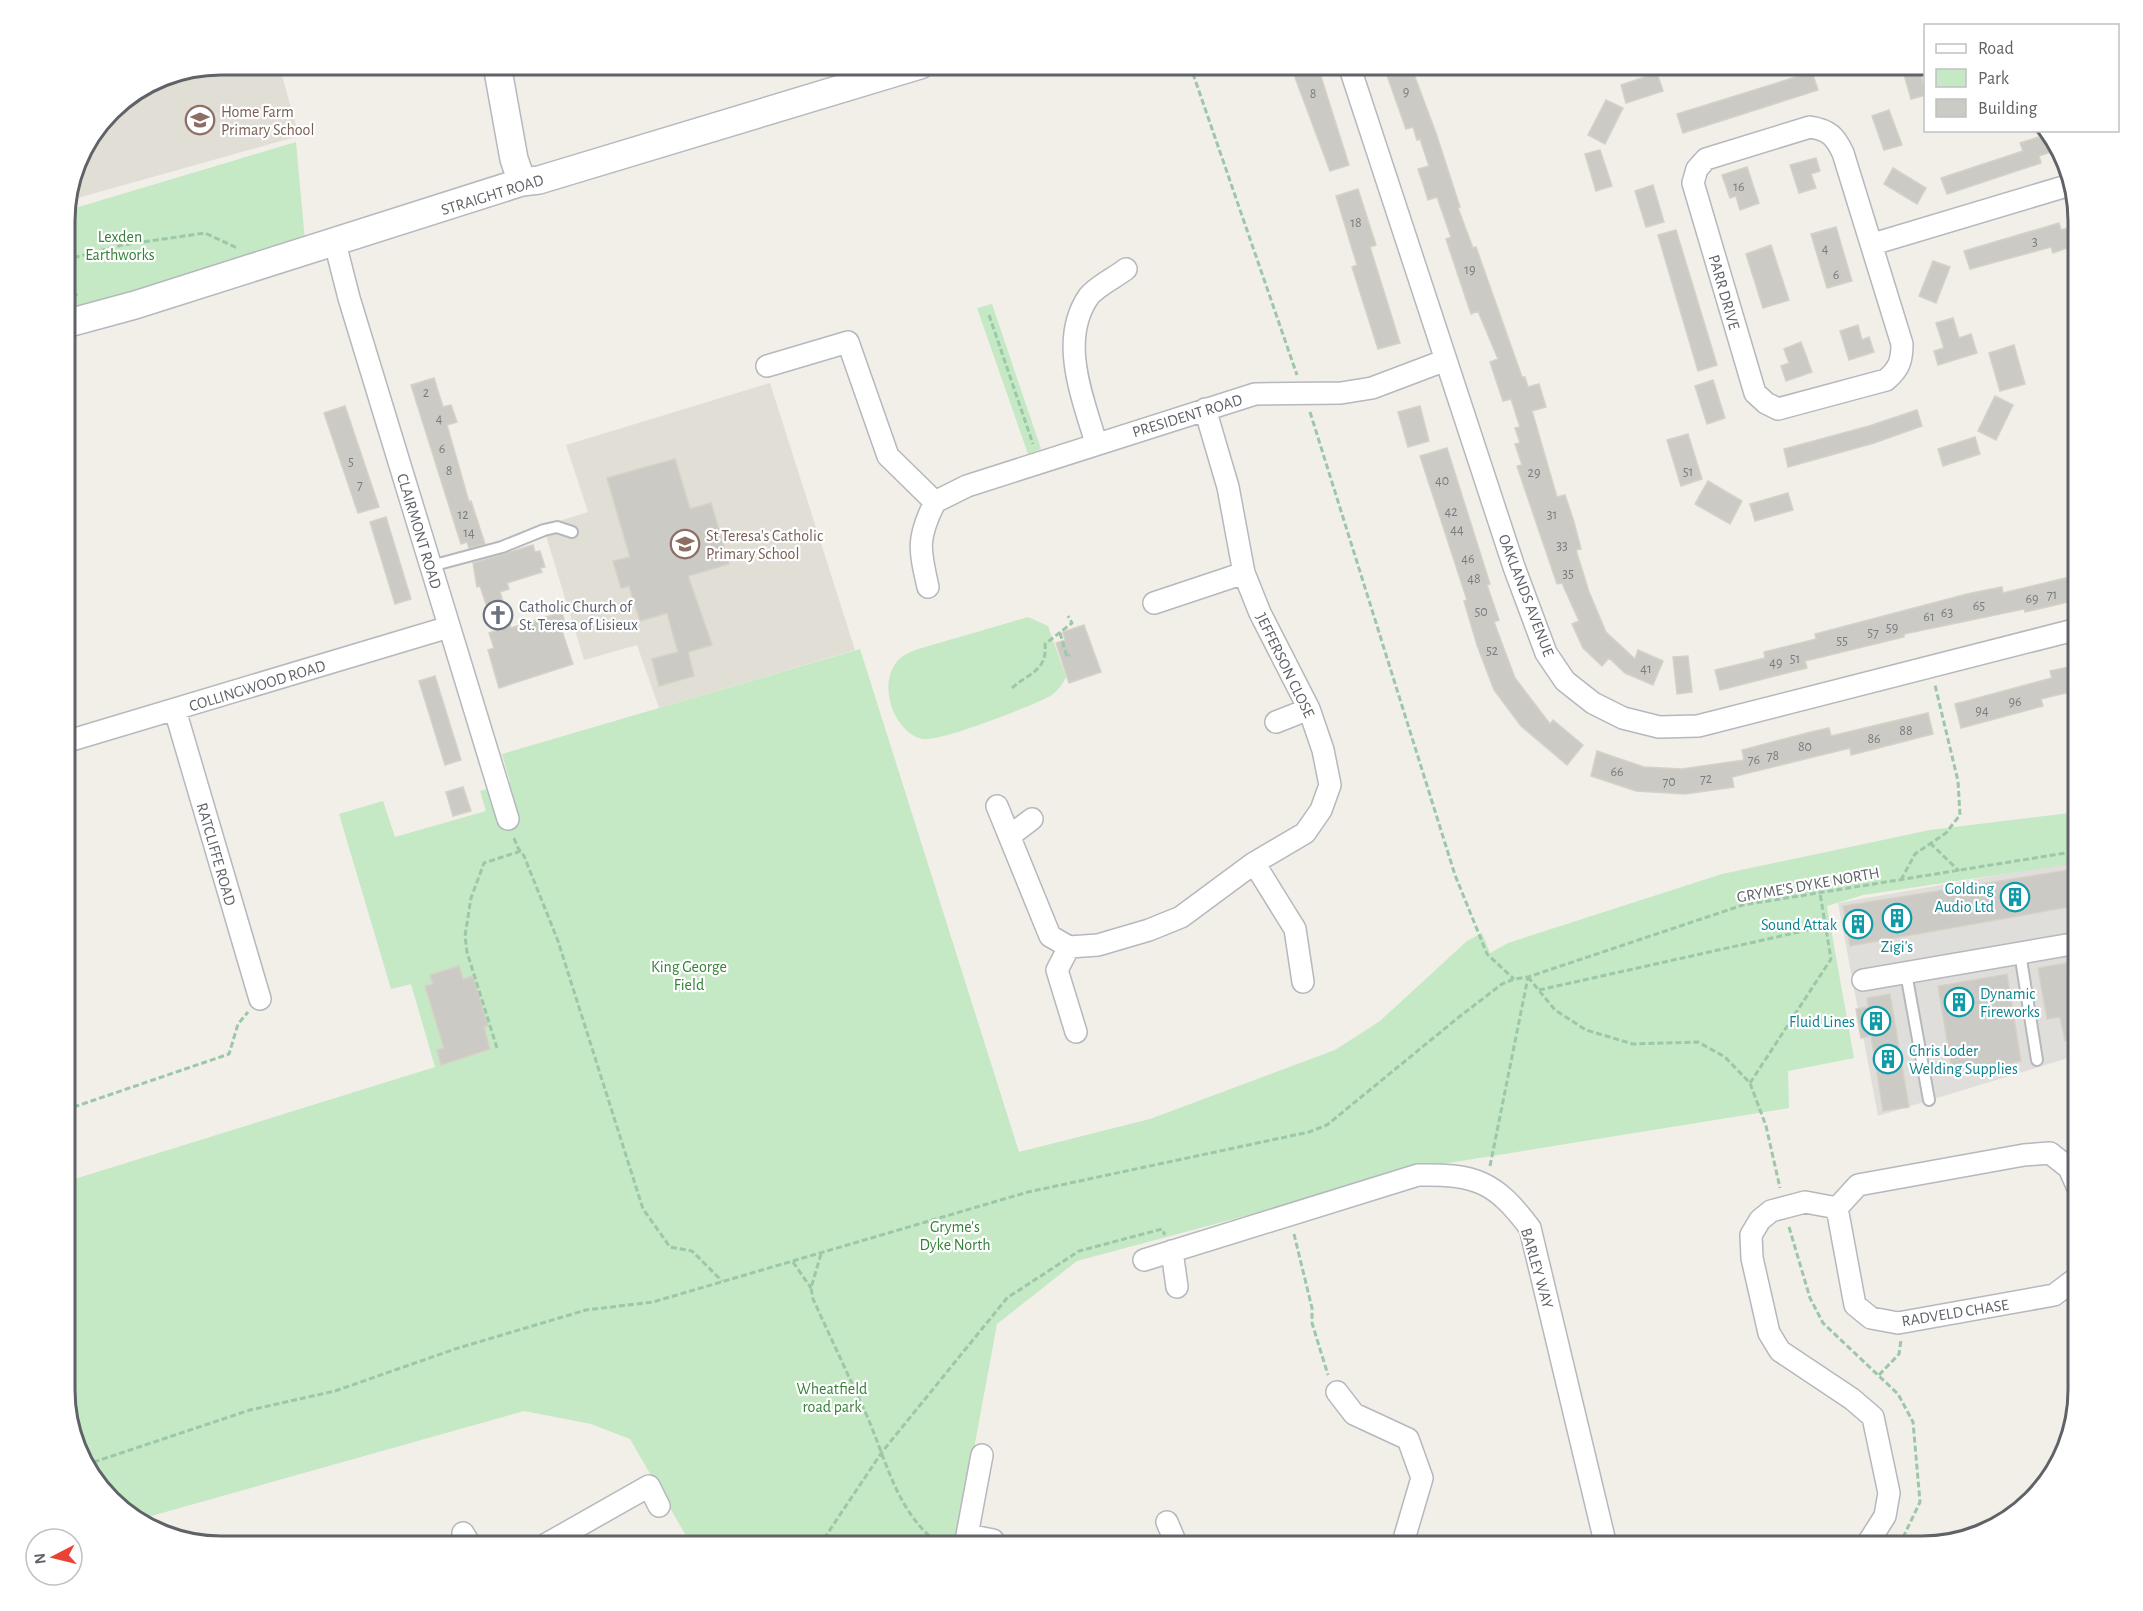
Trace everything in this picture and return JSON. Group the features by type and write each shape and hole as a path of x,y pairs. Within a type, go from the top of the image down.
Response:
{"street":[{"path":"499,75 514,159 522,182"},
{"name":"STRAIGHT ROAD","path":"75,321 135,305 309,248 335,243 522,182 539,180 876,75"},
{"name":"OAKLANDS AVENUE","path":"1353,75 1514,567 1546,653 1566,681 1593,703 1623,718 1659,727 1698,726 2068,632"},
{"name":"PARR DRIVE","path":"1810,127 1824,129 1835,137 1843,153 1873,244 1902,344 1902,360 1896,372 1886,380 1778,409 1766,403 1755,393 1693,183 1697,168 1706,159 1810,127"},
{"path":"1873,244 2064,188"},
{"name":"CLAIRMONT ROAD","path":"335,243 349,298 508,819"},
{"path":"1096,443 1076,376 1074,347 1078,324 1089,296 1126,269"},
{"path":"767,366 848,342 888,456 934,502 924,524 919,550 928,587"},
{"name":"PRESIDENT ROAD","path":"934,502 967,486 1255,394 1341,393 1372,387 1446,360"},
{"name":"JEFFERSON CLOSE","path":"1069,947 1098,945 1149,930 1181,916 1254,864 1305,833 1321,810 1330,785 1323,750 1309,709 1260,613 1244,573 1228,487 1205,409"},
{"path":"1154,603 1244,573"},
{"name":"COLLINGWOOD ROAD","path":"75,739 449,627"},
{"path":"1276,722 1309,709"},
{"name":"RATCLIFFE ROAD","path":"175,710 260,999"},
{"path":"998,806 1050,936 1069,947 1057,970 1076,1032"},
{"path":"1011,835 1032,819"},
{"path":"1254,864 1295,929 1303,982"},
{"path":"1863,980 2068,945"},
{"path":"1873,1536 1886,1516 1889,1493 1873,1418 1852,1399 1780,1352 1769,1333 1752,1258 1751,1235 1760,1220 1784,1206 1805,1202 1837,1208 1858,1185 2024,1155 2050,1154 2068,1167"},
{"name":"BARLEY WAY","path":"1144,1260 1418,1175 1454,1174 1486,1184 1515,1207 1530,1228 1604,1536"},
{"name":"RADVELD CHASE","path":"1837,1208 1856,1305 1871,1318 1898,1323 2054,1295 2068,1287"},
{"path":"1172,1251 1178,1287"},
{"path":"1337,1392 1354,1414 1408,1439 1422,1479 1405,1536"},
{"path":"967,1536 982,1455"},
{"path":"561,1536 650,1486 659,1506"},
{"path":"1167,1522 1173,1536"}],"lane":[{"path":"431,566 494,549 544,530 557,527 572,532"},
{"path":"2020,954 2037,1060"},
{"path":"1906,973 1929,1100"}],"path":[{"path":"95,1462 250,1410 335,1391 455,1349 586,1310 653,1302 1028,1192 1310,1132 1327,1125 1459,1017 1502,984 1514,979 1487,954 1455,875 1304,394 1194,75"},
{"path":"75,257 122,245 205,233 247,252"},
{"path":"989,315 1040,462"},
{"path":"1012,688 1037,672 1043,663 1047,642 1072,623 1068,616"},
{"path":"1060,633 1067,657 1070,655"},
{"path":"1901,880 1915,854 1946,833 1960,815 1958,781 1930,666"},
{"path":"508,819 558,941 643,1209 670,1247 692,1251 722,1281"},
{"path":"1930,843 1959,871"},
{"path":"497,1048 467,952 466,919 484,862 521,851"},
{"name":"GRYME'S DYKE NORTH","path":"1514,979 1528,977 1743,905 2068,853"},
{"path":"1750,1083 1831,958 1820,893"},
{"path":"1539,990 1826,926"},
{"path":"1486,1184 1528,977"},
{"path":"75,1107 229,1054 238,1024 260,999"},
{"path":"1288,1215 1312,1308 1312,1323 1326,1370 1337,1392"},
{"path":"826,1536 882,1452 1007,1298 1079,1251 1162,1229 1172,1251"},
{"path":"811,1288 821,1254"},
{"path":"793,1262 811,1288 813,1299 882,1452 899,1500 927,1536"},
{"path":"1879,1375 1899,1354 1902,1338 1898,1323"}],"shaded area":[{"name":"Home Farm Primary School","path":"221,75 282,75 299,136 77,198 86,165 105,132 125,111 140,100 165,86 183,80"},
{"name":"St Teresa's Catholic Primary School","path":"770,383 855,650 659,708 637,645 584,660 543,526 588,512 566,445"},
{"path":"2068,863 2068,1058 1878,1116 1838,903"}],"green space":[{"name":"Lexden Earthworks","path":"296,142 305,241 75,311 75,208"},
{"path":"992,304 1041,449 1028,454 977,308"},
{"path":"1028,617 1048,626 1066,677 1052,695 1008,714 931,739 922,739 912,735 904,727 897,718 889,695 891,673 900,658 915,650"},
{"path":"860,649 1019,1152 1150,1119 1335,1050 1380,1021 1467,941 1482,933 1490,953 1508,943 1722,874 1930,830 2068,813 2068,864 1863,895 1827,906 1854,1058 1788,1071 1789,1108 1436,1165 1077,1261 997,1324 958,1536 686,1536 630,1439 591,1424 524,1411 149,1517 132,1506 118,1493 100,1471 86,1446 78,1418 75,1399 75,1179 435,1067 411,984 391,989 339,814 383,801 395,837 486,811 480,791 510,782 502,754"}],"building":[{"path":"1294,75 1320,75 1349,165 1330,171"},
{"path":"1387,75 1414,75 1436,133 1460,207 1458,208 1473,248 1476,247 1522,377 1525,377 1528,387 1539,384 1546,407 1532,411 1557,497 1565,495 1574,522 1581,549 1576,550 1589,592 1606,632 1635,659 1638,650 1663,661 1653,685 1625,673 1609,658 1602,666 1583,648 1572,624 1579,621 1562,583 1557,584 1517,466 1522,465 1515,444 1520,443 1515,428 1520,427 1511,399 1503,401 1490,362 1498,359 1478,311 1471,314 1446,239 1451,237 1437,197 1428,200 1418,169 1429,166 1420,139 1417,140 1413,127 1406,129"},
{"path":"1658,75 1663,91 1626,103 1621,85"},
{"path":"1802,75 1813,75 1818,90 1683,133 1677,114"},
{"path":"1904,75 1921,75 1924,96 1911,99"},
{"path":"1606,100 1623,108 1605,144 1588,135"},
{"path":"1889,110 1902,145 1884,150 1872,116"},
{"path":"2040,136 2050,152 2039,156 2041,163 1947,194 1941,178 2023,151 2020,143"},
{"path":"1600,150 1612,186 1596,191 1585,154"},
{"path":"1816,158 1820,171 1811,174 1816,188 1799,193 1790,165"},
{"path":"1747,167 1759,203 1740,210 1736,196 1730,198 1722,175"},
{"path":"1893,168 1926,188 1917,204 1884,184"},
{"path":"1653,185 1664,222 1646,227 1635,191"},
{"path":"1358,189 1376,245 1370,247 1400,343 1378,349 1352,267 1357,265 1336,196"},
{"path":"2059,223 2061,230 2068,228 2068,248 2053,253 2051,247 1970,269 1964,251"},
{"path":"1836,227 1852,281 1827,288 1811,234"},
{"path":"1676,230 1717,365 1698,371 1658,235"},
{"path":"1771,245 1789,300 1763,308 1746,254"},
{"path":"1933,261 1950,267 1936,303 1919,296"},
{"path":"1953,318 1959,338 1971,334 1977,353 1938,365 1934,351 1944,348 1936,323"},
{"path":"1858,325 1862,340 1869,337 1874,352 1849,360 1840,331"},
{"path":"1801,342 1812,372 1786,381 1781,366 1789,363 1784,349"},
{"path":"2014,345 2025,384 2000,391 1989,353"},
{"path":"434,378 443,407 451,405 457,422 447,425 469,502 471,501 485,544 469,548 467,542 461,544 411,385"},
{"path":"1713,380 1725,418 1707,424 1695,386"},
{"path":"1995,396 2013,405 1996,440 1978,431"},
{"path":"345,406 379,507 358,513 324,413"},
{"path":"1420,406 1429,441 1408,447 1398,412"},
{"path":"1917,410 1922,426 1874,443 1788,467 1784,449 1869,426"},
{"path":"1688,434 1702,479 1681,486 1667,440"},
{"path":"1975,437 1980,454 1943,466 1938,449"},
{"path":"1447,448 1490,584 1487,585 1499,620 1494,622 1515,678 1550,724 1553,720 1583,745 1567,765 1521,726 1494,690 1477,645 1464,601 1467,600 1420,456"},
{"path":"675,459 690,509 711,503 729,564 688,576 712,645 688,652 694,676 659,686 652,659 678,652 667,613 640,621 629,586 621,588 613,561 630,557 607,478"},
{"path":"1708,481 1742,501 1730,524 1695,504"},
{"path":"1788,493 1793,510 1755,521 1750,504"},
{"path":"386,517 411,599 395,604 370,522"},
{"name":"Catholic Church of St. Teresa of Lisieux","path":"533,545 535,552 540,551 545,567 540,568 542,572 507,583 509,589 500,592 511,628 562,612 566,627 561,628 573,664 499,688 488,650 494,648 489,633 495,631 480,586 477,587 473,563"},
{"path":"2068,577 2068,602 2064,603 1904,634 1904,637 1805,661 1807,668 1720,690 1715,670 1765,658 1764,652 1816,639 1815,634 1967,594 2002,587 2003,593"},
{"path":"1084,625 1101,672 1069,683 1056,643 1065,640 1063,632"},
{"path":"1688,656 1692,692 1677,694 1673,657"},
{"path":"2068,667 2068,692 2041,699 2043,706 1961,728 1955,704 2052,678 2050,671"},
{"path":"435,676 461,760 445,765 419,681"},
{"path":"1928,713 1933,734 1851,755 1850,748 1732,777 1734,787 1685,794 1636,791 1591,776 1597,751 1644,767 1682,769 1744,760 1742,750 1811,732 1829,728 1831,736"},
{"path":"463,787 471,811 453,816 446,792"},
{"path":"2068,870 2068,907 1850,946 1843,906"},
{"path":"2066,963 2068,1041 2065,1041 2060,1017 2047,1019 2038,968"},
{"path":"459,966 463,979 473,976 488,1026 484,1027 490,1049 441,1065 437,1050 444,1048 425,986 433,984 430,975"},
{"path":"2007,974 2021,1061 1953,1076 1938,986"},
{"path":"1890,994 1909,1107 1883,1111 1871,1036 1861,1038 1856,1009 1868,1007 1867,998"}],"place":[{"name":"Home Farm Primary School","path":"200,120"},
{"name":"St Teresa's Catholic Primary School","path":"685,544"},
{"name":"Catholic Church of St. Teresa of Lisieux","path":"498,615"},
{"name":"Golding Audio Ltd","path":"2015,897"},
{"name":"Zigi's","path":"1897,918"},
{"name":"Sound Attak","path":"1858,924"},
{"name":"Dynamic Fireworks","path":"1959,1002"},
{"name":"Fluid Lines","path":"1876,1021"},
{"name":"Chris Loder Welding Supplies","path":"1888,1059"}],"park label":[{"name":"King George Field","path":"689,975"},
{"name":"Gryme's Dyke North","path":"955,1235"},
{"name":"Wheatfield road park","path":"832,1397"}]}
